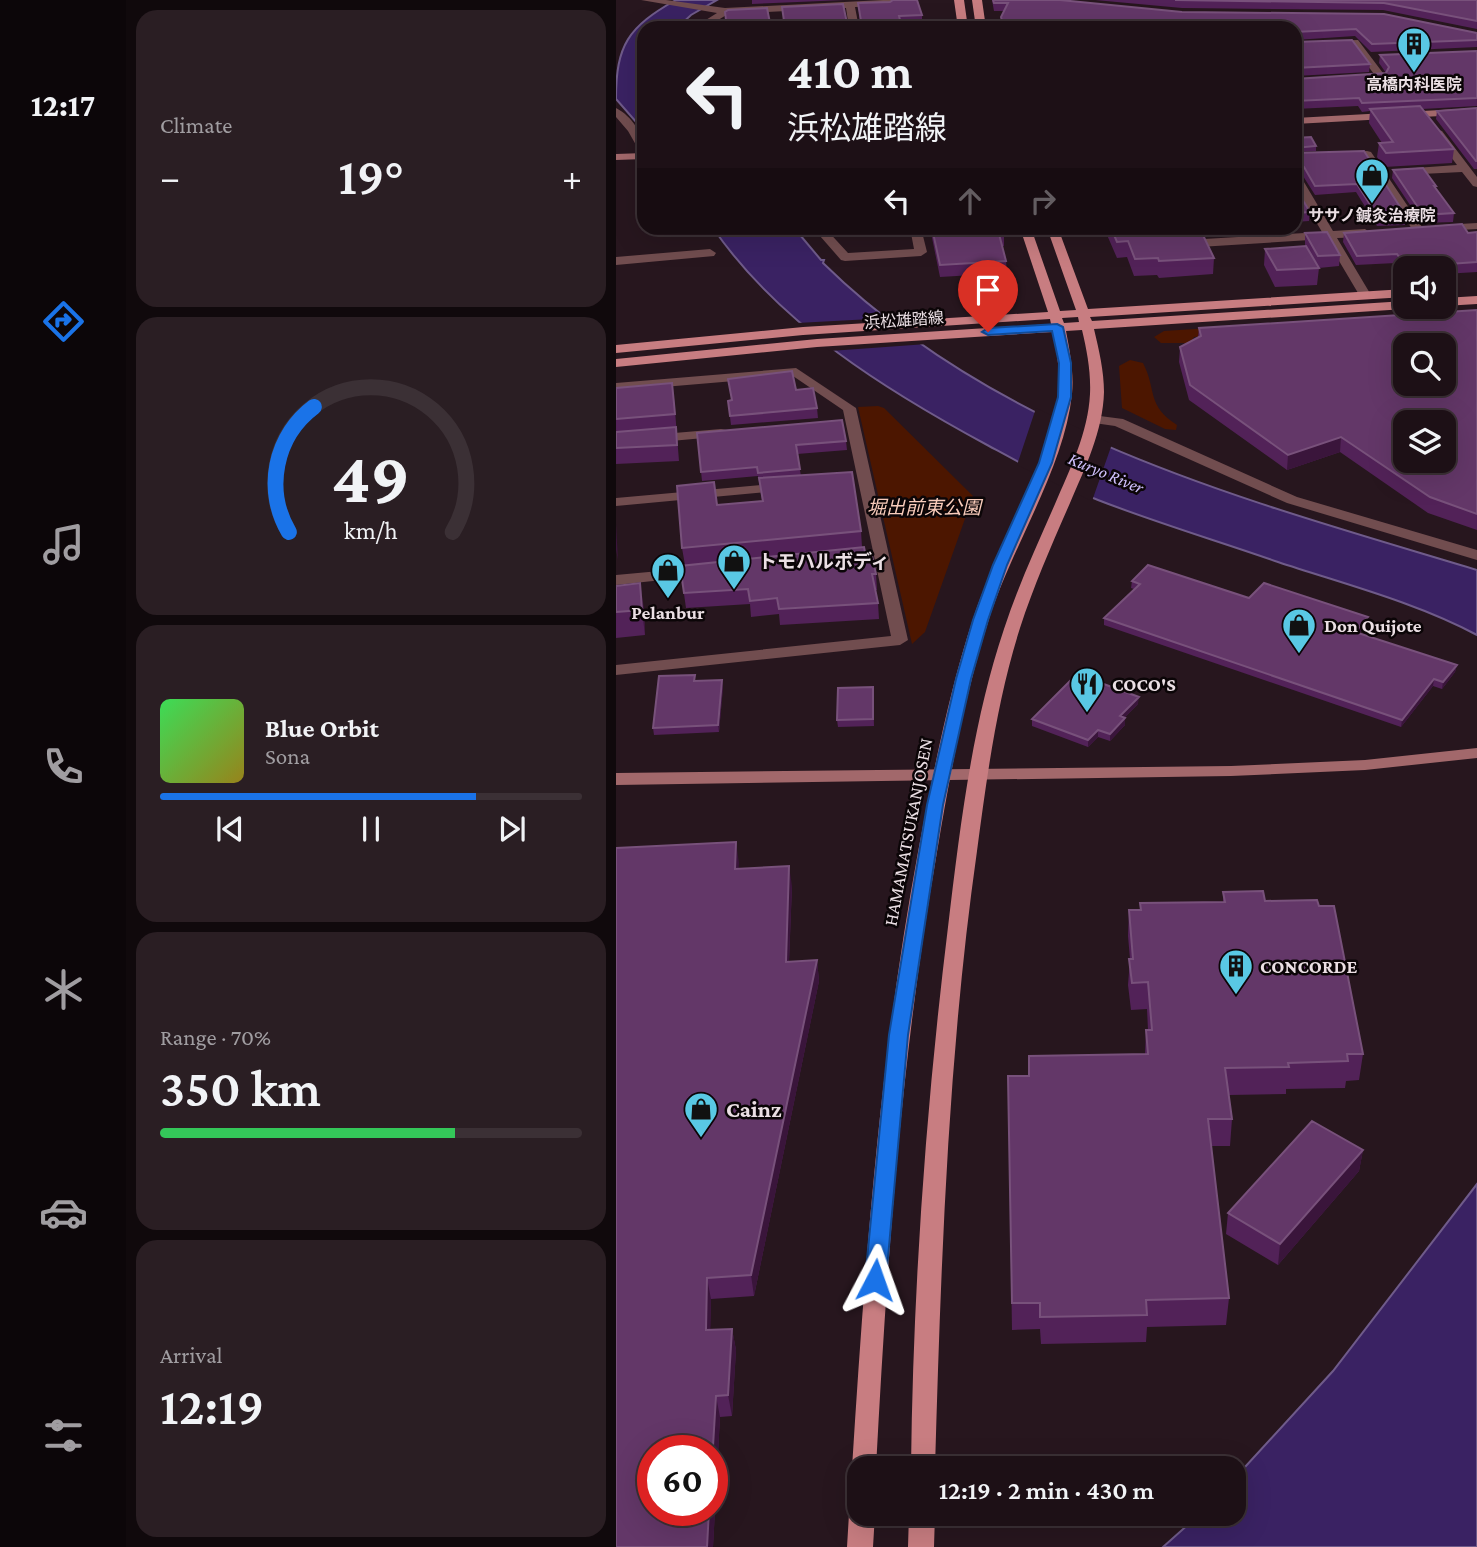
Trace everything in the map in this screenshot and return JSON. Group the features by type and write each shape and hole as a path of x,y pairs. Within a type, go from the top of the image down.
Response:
{"main road":[{"path":"959,0 962,21"},
{"path":"977,0 980,21"},
{"name":"HAMAMATSUKANJOSEN","path":"865,1456 877,1258 891,1104 907,971 942,774 964,679 984,611 1000,565 1038,480 1061,415 1066,369 1055,321 1027,235"},
{"path":"923,1456 930,1254 940,1107 980,774 995,691 1012,631 1091,423 1096,377 1092,346 1054,235"},
{"path":"1456,289 1477,288"},
{"name":"浜松雄踏線","path":"616,363 817,343 923,336 1055,321 1393,294"},
{"path":"1456,301 1477,300"},
{"name":"浜松雄踏線","path":"1083,319 1393,306"},
{"name":"浜松雄踏線","path":"616,349 906,324 1055,321"},
{"path":"860,1547 861,1526"},
{"path":"921,1547 922,1526"}],"street":[{"path":"648,0 726,11 775,13 889,3 888,0"},
{"path":"710,21 744,0"},
{"path":"850,5 853,21"},
{"path":"1302,45 1355,42 1381,77 1344,79"},
{"path":"1367,58 1380,57"},
{"path":"1302,121 1477,111"},
{"path":"617,112 637,137"},
{"path":"1423,114 1477,184"},
{"path":"1302,158 1367,154 1412,230 1477,226"},
{"path":"616,157 637,156"},
{"path":"1380,173 1465,168"},
{"path":"1302,189 1365,295"},
{"path":"1179,235 1183,244 1380,232"},
{"path":"825,235 845,257 921,252 917,235"},
{"path":"616,261 710,253"},
{"path":"616,387 796,372 849,408 845,422 874,555 900,640 616,670"},
{"path":"1091,423 1118,422 1292,500 1477,555"},
{"path":"616,443 741,431"},
{"path":"616,502 796,486"},
{"path":"616,580 722,570"},
{"path":"616,779 1265,770 1396,762 1477,753"}],"green space":[{"path":"1331,320 1336,327 1194,337 1190,343 1161,343 1154,337 1164,331"},
{"path":"1130,360 1143,363 1156,404 1167,418 1177,425 1176,430 1165,429 1122,408 1119,366"},
{"name":"堀出前東公園","path":"858,407 884,408 973,496 925,632 912,644"}],"water":[{"path":"676,0 717,0 685,21 644,21"},
{"path":"636,29 637,123 616,99 622,51"},
{"name":"Kuryo River","path":"718,235 800,235 821,260 824,260 823,263 892,323 967,375 1047,418 1130,456 1215,488 1477,570 1477,635 1404,603 1120,508 1070,488 951,425 838,353 770,295"},
{"path":"1477,1184 1477,1547 1163,1547 1187,1526 1246,1526 1246,1466 1333,1371"}],"pier":[{"path":"890,318 927,344 830,351 797,323"},
{"path":"1036,408 1112,444 1092,501 1017,465"}],"building":[{"path":"917,0 922,15 899,16 900,21 861,21 858,3"},
{"path":"993,0 1060,0 1182,12 1384,14 1477,33 1477,40 1372,44 1356,29 1302,32 1302,21 1002,21 1001,17 1008,3 994,3"},
{"path":"1175,0 1477,0 1477,21 1384,3"},
{"path":"843,4 847,21 784,21 782,7"},
{"path":"767,8 770,21 713,21 726,20 725,12 728,10"},
{"path":"1352,40 1370,64 1302,68 1302,42"},
{"path":"1477,51 1477,98 1362,103 1359,98 1302,101 1302,79 1386,73 1389,67 1380,55"},
{"path":"1420,106 1454,149 1386,153 1379,143 1393,142 1370,109"},
{"path":"1477,108 1477,161 1476,161 1437,111"},
{"path":"1311,137 1316,146 1302,147 1302,138"},
{"path":"1364,151 1406,216 1378,217 1357,184 1315,186 1304,167 1302,153"},
{"path":"1423,168 1454,213 1423,215 1393,170"},
{"path":"1302,199 1310,212 1302,213"},
{"path":"1462,224 1468,233 1477,232 1477,262 1456,263 1456,256 1357,256 1344,233"},
{"path":"1327,232 1340,255 1318,256 1305,233"},
{"path":"934,235 999,235 1006,261 940,265"},
{"path":"1114,235 1203,235 1214,258 1159,261 1158,258 1135,259 1128,241 1117,242"},
{"path":"1306,246 1319,268 1277,270 1265,249"},
{"path":"1477,310 1477,514 1430,497 1394,473 1456,473 1456,410 1393,410 1393,472 1341,437 1288,455 1190,385 1180,347 1201,336 1199,328 1393,315 1393,319 1456,319 1456,311"},
{"path":"792,371 796,390 813,388 817,408 730,416 728,401 732,400 728,379"},
{"path":"672,383 675,414 616,419 616,388"},
{"path":"842,420 846,441 796,445 800,469 758,473 757,467 701,472 697,433"},
{"path":"676,427 677,445 616,448 616,432"},
{"path":"852,472 861,531 682,548 677,486 714,482 717,505 763,501 759,478"},
{"path":"864,547 865,552 871,551 878,603 779,609 777,598 750,601 748,589 684,593 680,566"},
{"name":"Don Quijote","path":"1148,565 1249,598 1264,583 1368,617 1355,632 1457,665 1443,682 1434,679 1402,720 1104,618 1140,584 1132,581"},
{"path":"640,583 642,610 616,612 616,586"},
{"path":"695,675 694,681 722,680 718,725 653,728 659,676"},
{"name":"COCO'S","path":"1075,676 1139,697 1120,716 1125,718 1110,734 1098,730 1088,740 1032,719"},
{"path":"873,687 873,719 837,720 838,688"},
{"name":"Cainz","path":"736,842 735,869 789,866 786,962 817,960 751,1275 707,1278 706,1330 732,1329 728,1395 716,1396 714,1435 637,1435 637,1526 708,1526 707,1547 616,1547 616,848"},
{"path":"1263,891 1265,901 1317,900 1319,906 1334,906 1363,1054 1347,1054 1348,1061 1288,1063 1289,1067 1225,1068 1232,1119 1208,1119 1229,1298 1146,1300 1147,1315 1040,1317 1040,1303 1012,1303 1008,1076 1029,1076 1029,1056 1148,1054 1146,1030 1152,1030 1148,982 1132,983 1129,910 1141,910 1140,903 1225,902 1223,892"},
{"path":"1312,1121 1363,1150 1280,1244 1228,1213"}],"place":[{"name":"高橋内科医院","path":"1414,74"},
{"name":"ササノ鍼灸治療院","path":"1372,205"},
{"name":"トモハルボディ","path":"734,591"},
{"name":"Pelanbur","path":"668,600"},
{"name":"Don Quijote","path":"1299,655"},
{"name":"COCO'S","path":"1087,714"},
{"name":"CONCORDE","path":"1236,996"},
{"name":"Cainz","path":"701,1139"}],"route":[{"path":"875,1280 898,1035 935,805 964,679 981,620 1000,565 1045,463 1065,397 1065,363 1057,327 988,332"}]}
